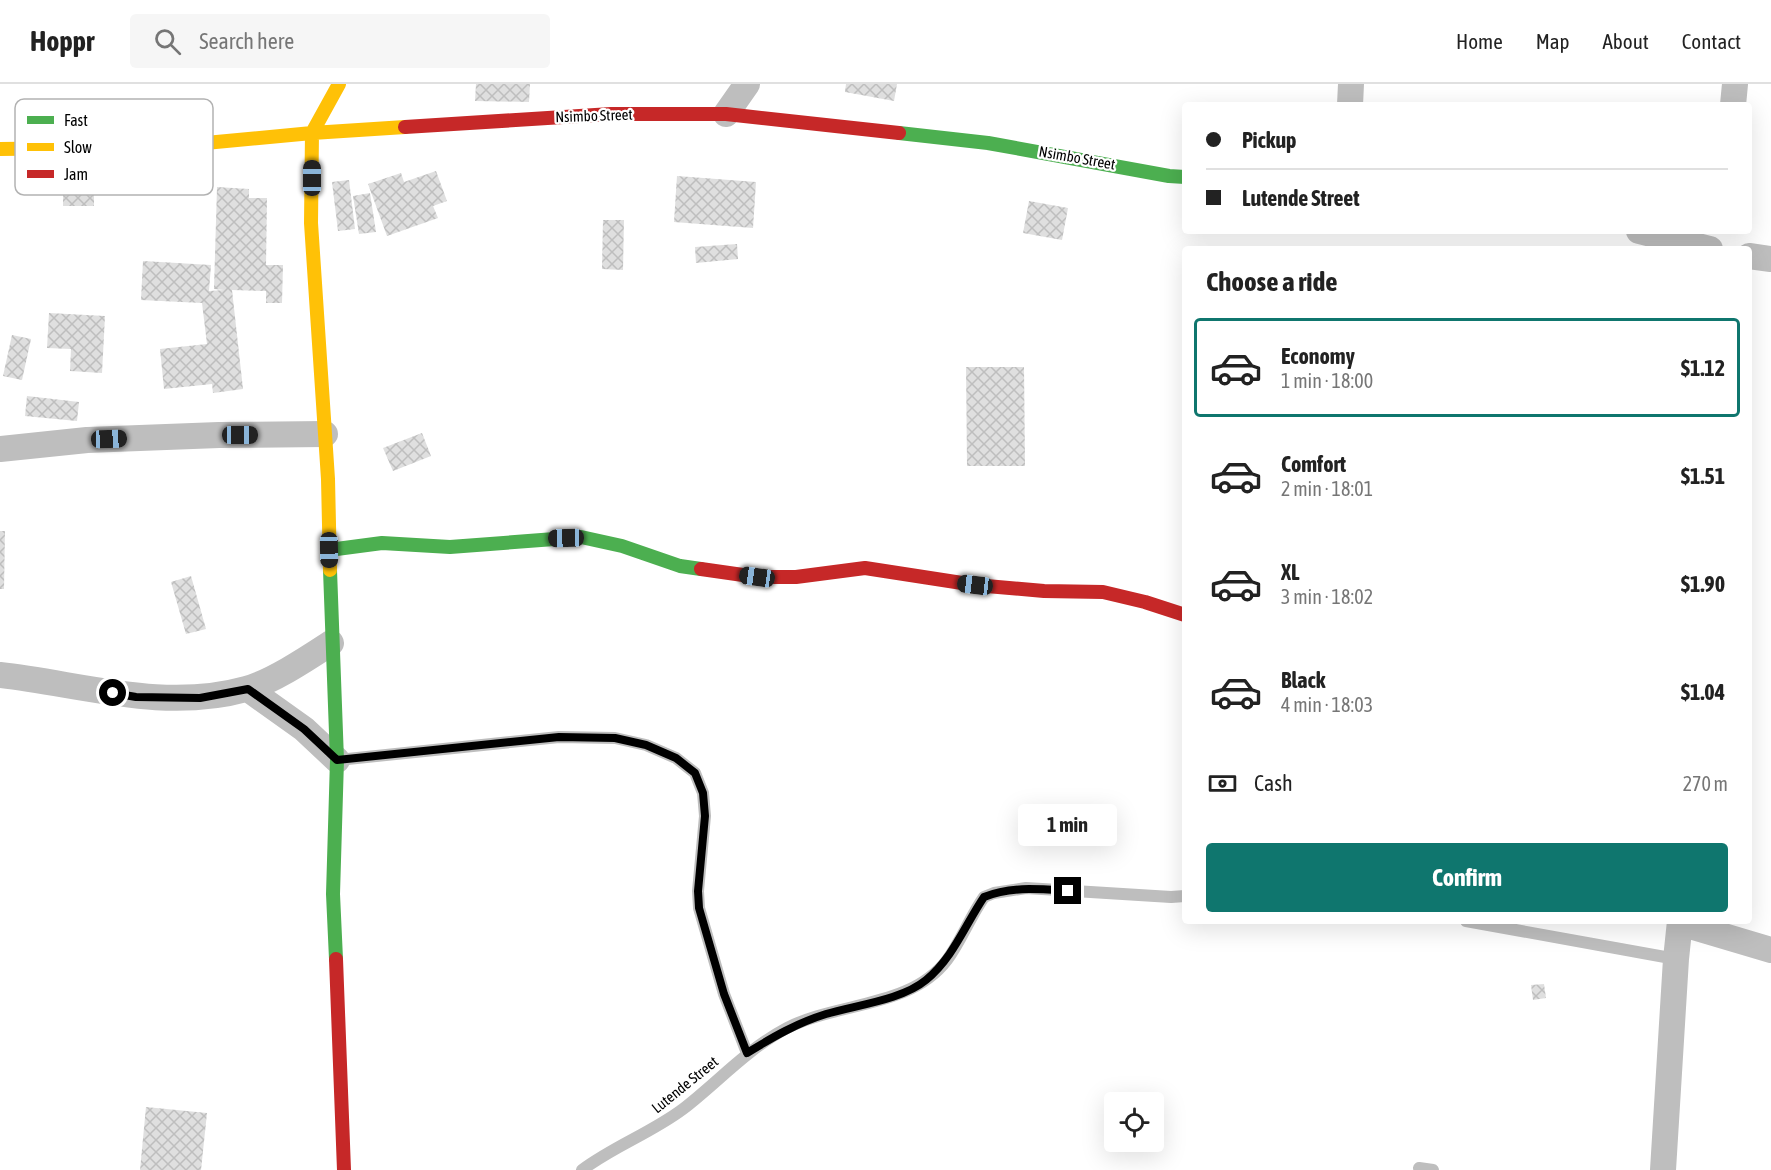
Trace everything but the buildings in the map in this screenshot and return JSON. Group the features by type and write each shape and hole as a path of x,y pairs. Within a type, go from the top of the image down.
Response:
{"street":[{"path":"339,84 312,132 311,223 325,434 337,760 333,894 344,1170"},
{"path":"726,114 747,84"},
{"path":"1350,102 1351,84"},
{"path":"1733,102 1735,84"},
{"name":"Nsimbo Street","path":"213,142 312,132 611,114 726,114 988,143 1182,177"},
{"name":"Nsimbo Street","path":"0,149 15,149"},
{"path":"1651,234 1698,246"},
{"path":"1752,256 1771,259"},
{"path":"0,449 87,440 325,434"},
{"path":"329,550 382,543 450,547 581,537 622,546 680,566 757,577 796,577 865,568 975,585 1044,591 1103,592 1182,614"},
{"path":"0,675 45,680 136,697 200,698 248,689 301,663 331,643"},
{"path":"248,689 304,729 337,760"},
{"path":"1663,1170 1680,924"},
{"path":"1686,924 1771,950"}],"lane":[{"path":"337,760 559,737 615,738 646,745 676,758 695,773 703,793 705,816 698,891 699,908 724,994 747,1053"},
{"name":"Lutende Street","path":"582,1170 623,1143 660,1125 684,1108 747,1053 788,1028 824,1015 899,995 925,982 947,960 984,897 993,893 1026,888 1182,896"},
{"path":"1483,924 1676,959"},
{"path":"1419,1168 1433,1170"}],"traffic: fast":[{"path":"899,133 988,143 1182,177"},
{"path":"329,550 382,543 450,547 581,537 622,546 680,566 701,569"},
{"path":"330,570 337,760 333,894 336,959"}],"traffic: slow":[{"path":"330,570 328,479 311,223 312,133 339,84"},
{"path":"213,142 405,127"},
{"path":"0,149 15,149"}],"traffic: jam":[{"path":"405,127 611,114 726,114 899,133"},
{"path":"701,569 757,577 796,577 865,568 975,585 1044,591 1103,592 1182,614"},
{"path":"336,959 344,1170"}],"route":[{"path":"113,693 136,697 200,698 248,689 304,729 337,760 559,737 615,738 646,745 676,758 695,773 703,793 705,816 698,891 699,908 724,994 747,1053 788,1028 824,1015 899,995 925,982 947,960 984,897 993,893 1026,888 1068,891"}]}
